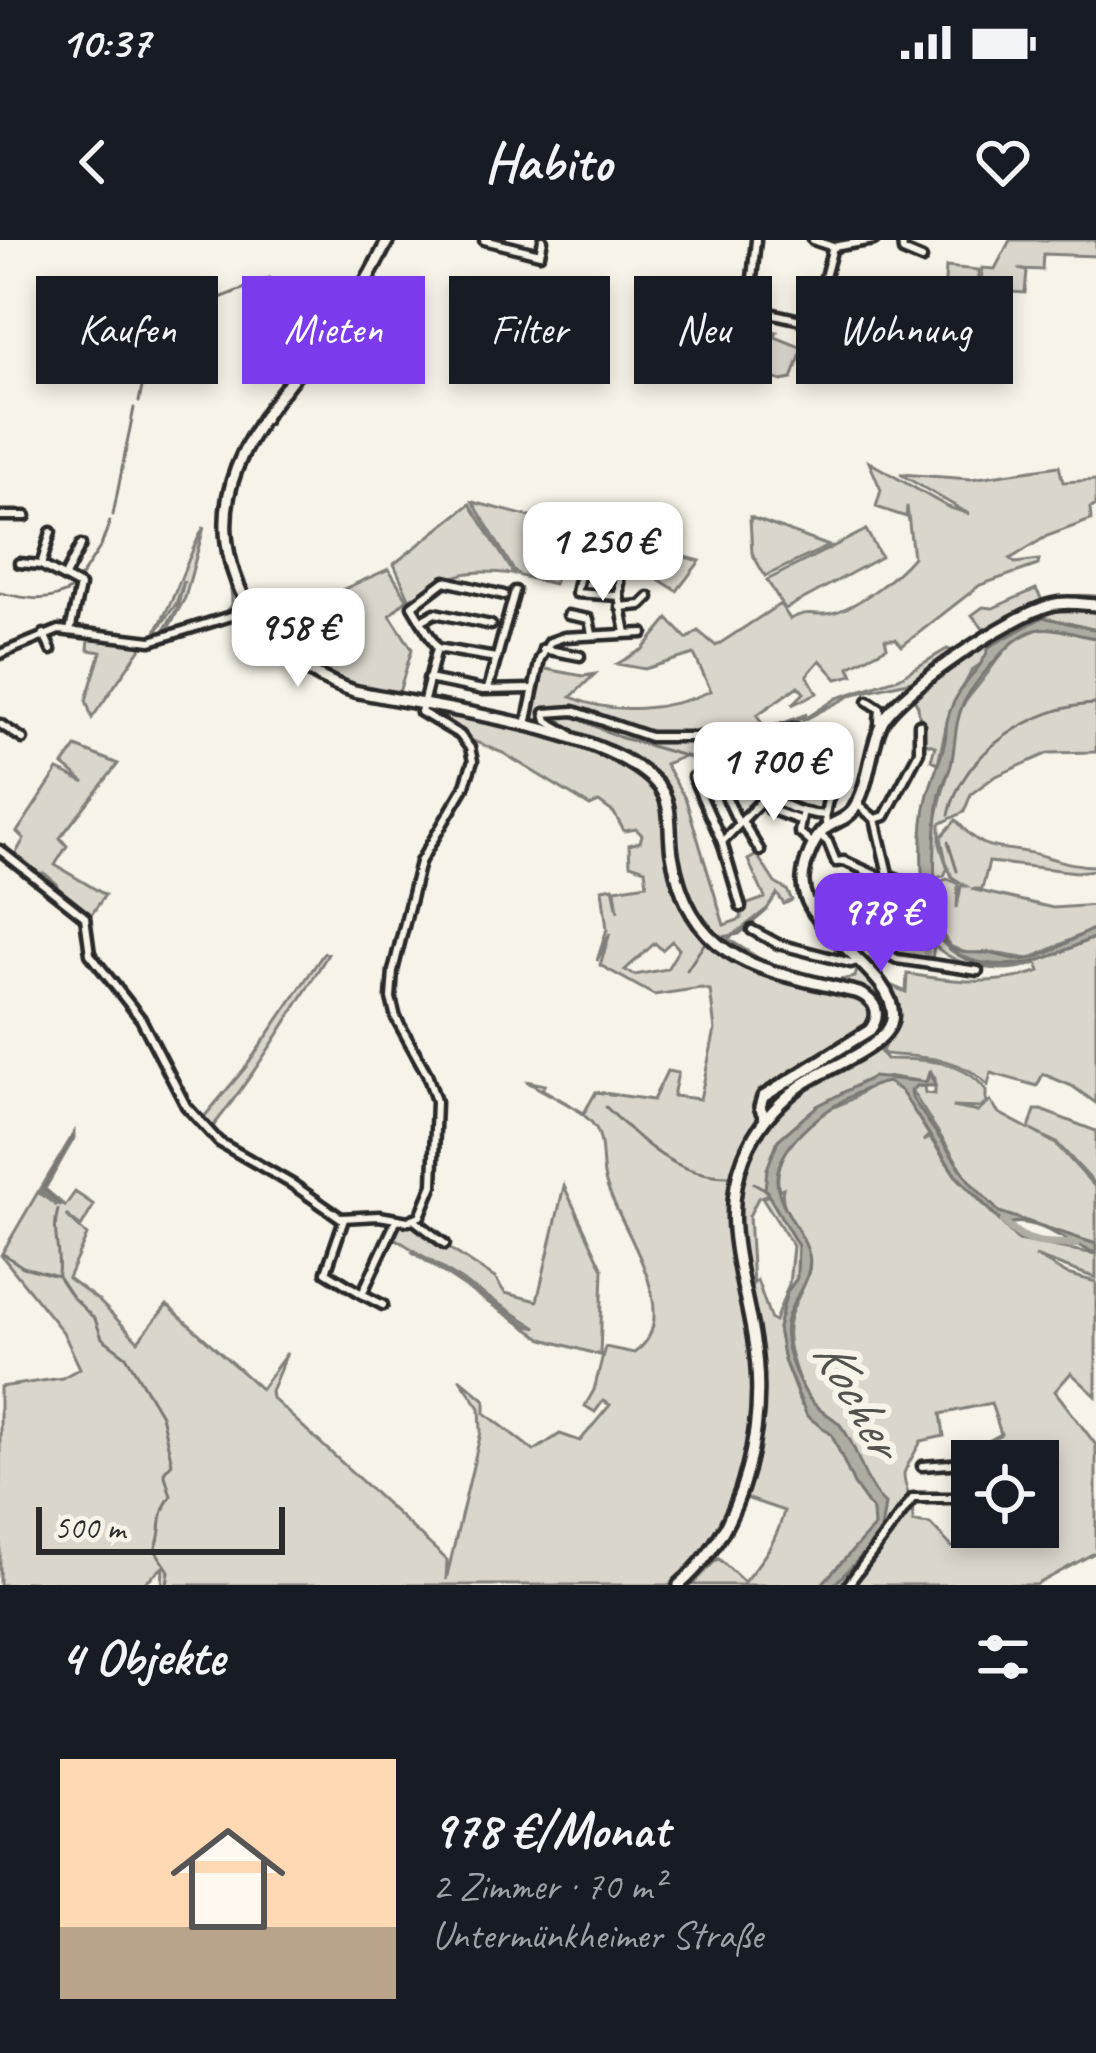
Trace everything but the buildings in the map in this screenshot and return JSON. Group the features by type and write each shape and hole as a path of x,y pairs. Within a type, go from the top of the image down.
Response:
{"main road":[{"path":"388,240 348,309 262,416 236,467 228,502 227,541 235,577 259,624 291,658 322,679 355,691 574,738 634,767 659,786 668,804 678,884 694,919 716,945 753,967 859,993 874,1005 877,1018 870,1030 763,1097 760,1107 765,1118"},
{"path":"679,1585 716,1549 733,1514 758,1395 754,1338 732,1220 741,1165 765,1118 795,1090 869,1047 890,1028 890,1000 838,942 811,903 803,880 821,830 839,822 857,804 879,731 890,711 920,682 1044,607 1096,605"}],"street":[{"path":"484,240 540,254 543,240"},
{"path":"756,240 749,308 796,319"},
{"path":"813,240 833,247 874,240"},
{"path":"902,240 903,251 922,260"},
{"path":"826,276 833,247"},
{"path":"0,516 26,516"},
{"path":"41,565 51,532"},
{"path":"65,576 80,545"},
{"path":"583,561 576,593 619,594"},
{"path":"19,563 41,565 80,586 70,631"},
{"path":"619,575 626,633"},
{"path":"0,850 85,917 90,954 141,1019 178,1094 219,1142 344,1219 413,1220 421,1216 431,1195 437,1111 427,1074 396,1018 391,998 393,971 420,862 464,788 473,760 464,740 449,726 423,714 436,648 412,606 445,581 504,595"},
{"path":"488,689 515,591"},
{"path":"620,607 641,605 649,597"},
{"path":"0,653 44,634 70,631 151,641 250,610"},
{"path":"422,621 435,613 491,626"},
{"path":"568,615 589,620 592,634"},
{"path":"526,726 543,649 564,637 643,633"},
{"path":"44,634 51,650"},
{"path":"436,648 496,658"},
{"path":"543,649 580,656"},
{"path":"428,679 488,689 533,689"},
{"path":"868,701 880,709 879,731"},
{"path":"574,738 548,721 545,713 574,711 650,736 743,737 794,728 830,737 842,742 845,754 821,830"},
{"path":"0,724 23,739"},
{"path":"875,819 885,816 919,752 920,724"},
{"path":"794,728 747,779 821,830 835,860 915,885"},
{"path":"722,842 813,732"},
{"path":"799,792 830,737"},
{"path":"693,777 722,842 741,907"},
{"path":"717,788 760,851"},
{"path":"857,804 875,819 884,876"},
{"path":"769,809 801,817"},
{"path":"801,817 799,832 821,830"},
{"path":"811,903 828,896 847,897 884,876"},
{"path":"869,884 874,934 886,954"},
{"path":"847,897 861,936 886,954 978,971"},
{"path":"752,930 795,950 857,961"},
{"path":"344,1219 326,1272 383,1305"},
{"path":"362,1294 397,1219"},
{"path":"413,1220 445,1244"},
{"path":"922,1466 951,1463"},
{"path":"848,1585 913,1498 951,1498"}],"shaded area":[{"path":"1010,240 1096,240 1096,256 1043,254 1042,270 1018,269 1027,271 1025,293 1013,292 1013,276 982,276 982,268 995,269"},
{"path":"946,267 979,270 979,276 945,276"},
{"path":"772,331 777,332 775,337 796,345 792,379 772,378"},
{"path":"256,418 231,471 225,500 239,606 233,614 159,638 177,609 184,581 176,604 156,632 204,527 185,598 165,634 224,613 232,605 220,529 223,495 232,464"},
{"path":"869,462 969,514 900,474 971,479 1059,466 1063,482 1096,480 1096,506 1090,508 1091,520 1047,536 1010,559 1015,563 1039,560 1038,565 980,585 902,646 896,639 885,639 887,647 849,667 853,675 837,679 820,660 807,675 817,693 792,705 804,693 798,686 757,715 766,730 807,714 791,726 768,732 770,737 765,740 761,736 753,740 710,738 731,739 736,757 718,771 685,756 665,764 686,800 724,925 741,919 742,906 765,898 748,860 757,855 792,900 784,904 777,894 767,909 728,939 776,969 835,981 855,977 858,966 875,985 887,1014 884,1026 863,1046 766,1106 767,1100 801,1074 868,1035 879,1020 878,1007 857,990 773,969 728,951 696,918 674,861 669,860 686,910 712,944 743,965 776,978 861,999 874,1014 865,1030 759,1099 761,1117 740,1156 730,1208 734,1259 755,1373 754,1414 727,1522 711,1549 675,1585 162,1585 163,1567 142,1585 0,1585 0,1387 62,1378 80,1368 63,1332 1,1255 38,1192 57,1206 40,1190 74,1133 45,1189 65,1206 75,1192 94,1205 81,1227 66,1215 87,1235 68,1278 99,1301 138,1341 167,1305 261,1389 287,1353 272,1398 447,1560 446,1580 481,1432 480,1408 459,1378 485,1400 485,1413 534,1451 560,1434 580,1441 610,1405 603,1401 595,1412 585,1406 605,1347 634,1353 649,1337 652,1294 606,1183 596,1128 573,1108 526,1081 545,1085 542,1089 584,1113 596,1092 653,1100 667,1071 678,1073 673,1096 700,1099 715,1030 710,990 654,995 600,965 610,933 597,961 607,929 602,889 613,887 618,912 615,889 647,884 645,869 630,864 629,845 640,842 642,835 636,829 624,831 614,813 599,802 590,806 503,753 468,739 425,709 568,741 568,734 529,723 540,668 595,674 571,697 605,707 660,706 711,691 694,654 645,669 617,664 643,649 668,619 687,639 698,631 716,646 780,604 790,619 837,612 874,592 913,557 907,506 906,517 876,507 881,490","holes":["672,941 679,949 667,969 635,975 625,970 655,943 662,950"]},
{"path":"473,502 700,561 677,591 638,566 638,556 615,550 613,560 569,542 554,584 520,576"},
{"path":"470,504 514,574 461,575 414,600 409,598 394,564"},
{"path":"750,517 829,546 765,576 752,553"},
{"path":"866,530 881,557 785,609 767,580"},
{"path":"389,569 407,599 390,615 412,649 398,696 323,674 294,655 263,625"},
{"path":"1036,589 1043,602 1075,595 1096,596 1096,601 1052,603 984,630 972,615 983,607 993,608"},
{"path":"1063,606 1096,608 1096,630 1043,617 989,647 948,718 938,763 931,760 935,746 922,742 918,706 911,693 1038,611"},
{"path":"1043,617 1096,630 1096,638 1052,629 1025,634 991,665 964,702 937,813 938,918 949,945 957,950 1018,959 1045,954 1096,928 1096,937 1035,961 980,962 948,947 929,917 922,863 925,807 956,697 989,647"},
{"path":"1049,626 1096,638 1096,752 1049,753 994,777 971,794 964,812 940,824 940,844 947,867 941,837 956,820 985,844 1096,866 1096,870 1076,872 989,862 982,889 971,889 1053,908 1096,905 1096,928 1029,959 968,954 950,946 941,933 936,883 947,879 958,883 957,908 961,886 966,886 952,877 948,867 944,876 935,878 933,864 936,822 952,763 956,722 966,701 1008,647"},
{"path":"89,636 141,644 92,718 86,700 101,652 88,650"},
{"path":"947,649 959,653 917,680 854,694 802,721 837,698 899,678"},
{"path":"76,747 118,764 60,838 67,846 55,865 105,895 89,918 57,892 57,884 44,873 30,874 13,858 24,839 17,832 58,770 85,783 63,765"},
{"path":"922,887 932,928 943,943 973,962 1012,966 1034,962 1096,937 1096,1103 1043,1074 1037,1086 991,1073 988,1085 953,1063 885,1054 882,1051 892,1030 879,1050 886,1059 953,1067 986,1090 981,1108 952,1107 978,1112 990,1101 999,1113 1029,1129 1035,1110 1041,1110 1096,1131 1096,1185 1057,1143 1031,1130 1056,1144 1096,1188 1096,1244 999,1212 970,1182 911,1090 924,1086 925,1093 935,1094 935,1078 929,1072 926,1082 892,1077 862,1082 778,1140 765,1188 768,1194 758,1198 749,1216 753,1284 757,1280 775,1321 789,1284 793,1246 762,1197 769,1196 798,1246 797,1279 787,1293 778,1328 784,1360 801,1405 832,1435 854,1484 873,1511 875,1527 821,1585 692,1585 718,1558 744,1582 768,1549 784,1511 743,1497 713,1560 682,1585 711,1554 729,1520 757,1407 756,1354 736,1222 746,1158 762,1128 803,1087 890,1029 883,982 906,992 907,974 990,981 1040,971 1037,963 997,969 970,965 934,945 932,960 896,955 902,940 900,928 888,927 903,898 915,901"},
{"path":"324,953 328,954 286,1022 211,1129 204,1117 245,1068"},
{"path":"931,1072 935,1086 916,1086 912,1098 970,1182 999,1212 1096,1244 1096,1253 1039,1226 1005,1225 955,1174 901,1091 888,1082 837,1104 789,1147 780,1163 778,1189 806,1245 810,1264 786,1324 790,1356 805,1391 847,1434 871,1486 885,1504 880,1537 834,1585 821,1585 874,1527 873,1511 854,1484 832,1435 807,1416 784,1360 778,1328 787,1292 797,1278 798,1246 765,1189 767,1169 778,1140 817,1106 873,1077 926,1082"},
{"path":"887,1082 901,1090 929,1135 923,1141 930,1138 955,1175 1018,1240 1096,1254 1096,1278 1035,1256 1067,1274 1096,1282 1096,1396 1071,1373 1055,1391 1096,1445 1096,1552 1036,1585 834,1585 880,1537 854,1448 838,1423 808,1396 792,1359 789,1322 810,1266 778,1179 788,1149 810,1123 869,1087"},
{"path":"564,1186 603,1269 600,1355 543,1339 411,1251 537,1328 393,1237 397,1226 412,1224 495,1278 505,1293 537,1301"}],"waterway":[{"path":"139,402 151,354 166,330 202,306 242,290"},
{"path":"113,515 134,408"},
{"path":"78,581 101,546 110,521"},
{"path":"0,593 47,598 74,588"},
{"path":"949,815 968,772 1004,737 1049,713 1096,704"},
{"path":"562,716 702,761 750,796"},
{"path":"948,842 957,871"},
{"path":"718,938 739,934 767,910"},
{"path":"922,924 928,959"},
{"path":"687,970 706,941"},
{"path":"606,1107 648,1146 678,1165 734,1176"},
{"path":"60,1205 43,1189 73,1137"},
{"path":"754,1183 768,1191"},
{"path":"58,1210 58,1274"},
{"path":"1004,1221 1028,1239 1076,1244"},
{"path":"3,1254 23,1267 58,1276 95,1319 102,1338 126,1356 161,1415 172,1463 164,1472 171,1496 163,1510 155,1550 169,1571 167,1585"}],"water label":[{"name":"Kocher","path":"859,1396"}]}
